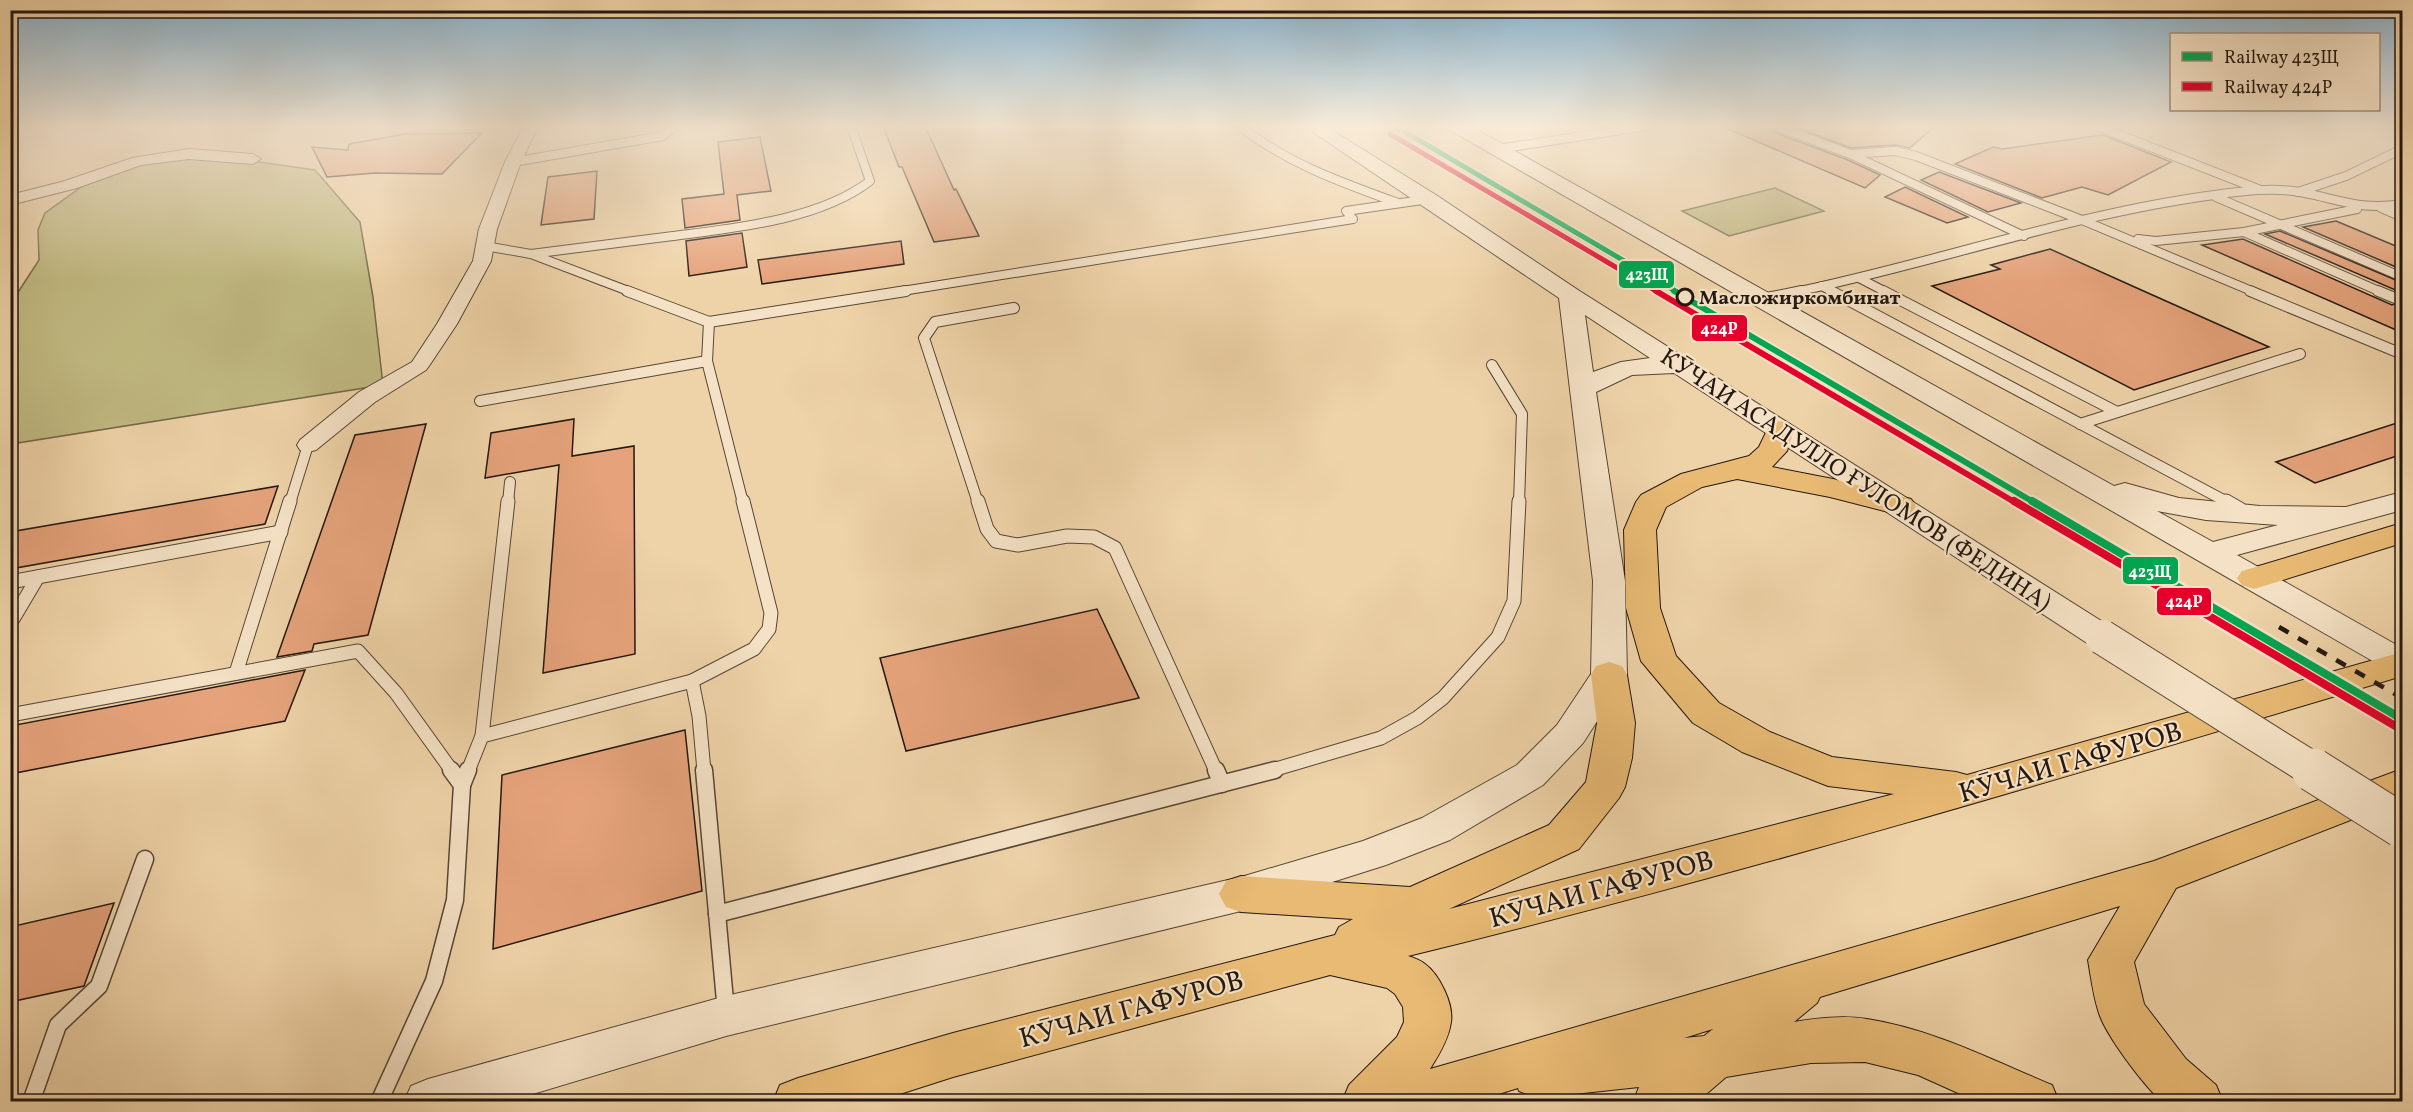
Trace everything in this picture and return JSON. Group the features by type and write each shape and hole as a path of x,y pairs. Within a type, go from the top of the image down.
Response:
{"main road":[{"path":"1780,430 1772,451 1760,462 1737,470 1704,476 1673,489 1652,502 1640,530 1643,608 1659,661 1706,713 1756,742 1828,771 1973,789"},
{"path":"1737,470 1833,488 1900,506"},
{"path":"2254,578 2403,533"},
{"name":"КӮЧАИ ГАФУРОВ","path":"798,1101 952,1055 1329,956 1529,908 1973,789 2403,663"},
{"path":"1329,956 1413,904 1564,837 1605,787 1612,758 1616,723 1609,675"},
{"path":"1402,1101 2161,876 2403,784"},
{"path":"2161,876 2111,960 2122,1012 2168,1075 2198,1101"},
{"path":"1241,894 1529,908"},
{"path":"1329,956 1361,962 1408,977 1427,1002 1428,1024 1416,1049 1366,1101"},
{"path":"1659,1101 1814,978"},
{"path":"1454,1084 1714,1057 1811,1041 1865,1040 1924,1054 2034,1101"}],"street":[{"path":"10,200 91,178"},
{"path":"308,445 367,397 419,366 447,324 482,261 488,229 507,178"},
{"name":"КӮЧАИ АСАДУЛЛО ҒУЛОМОВ (ФЕДИНА)","path":"1395,178 1570,295 2102,637 2403,826"},
{"path":"1550,178 2403,663"},
{"path":"428,1101 726,1016 1241,894 1372,854 1436,829 1530,775 1570,734 1609,675 1609,581 1570,295"},
{"path":"1584,388 1612,372 1634,365 1681,366"},
{"path":"2063,470 2135,496 2192,511 2254,517 2343,515"},
{"path":"2208,553 2343,515 2403,501"}],"lane":[{"path":"531,254 741,227 791,217 857,191 870,181 869,178"},
{"path":"1330,178 1400,203"},
{"path":"1901,178 2024,236"},
{"path":"1973,178 2082,220 2403,354"},
{"path":"2231,178 2262,190"},
{"path":"2298,192 2340,178"},
{"path":"1762,299 1859,278 2082,220 2213,195 2262,190 2298,192 2361,208"},
{"path":"2213,195 2403,277"},
{"path":"485,246 531,254 709,322 1353,219 1346,211 1429,199"},
{"path":"2124,238 2156,241 2244,232 2361,208 2381,208 2403,204"},
{"path":"2381,208 2403,217"},
{"path":"2244,232 2395,298"},
{"path":"1859,278 2117,412"},
{"path":"1822,286 2254,517"},
{"path":"1014,308 935,322 924,338 987,529 996,542 1018,545 1067,536 1095,537 1115,548 1222,784"},
{"path":"482,736 692,681 754,649 769,629 771,613 707,361 709,322"},
{"path":"2080,424 2300,354"},
{"path":"480,401 707,361"},
{"path":"717,914 1222,784 1381,738 1417,718 1443,698 1498,637 1514,601 1522,414 1492,365"},
{"path":"236,673 308,445"},
{"path":"379,1101 434,981 455,900 462,785 482,736 510,482"},
{"path":"10,582 281,532"},
{"path":"10,624 38,577"},
{"path":"10,715 358,651 396,693 462,785"},
{"path":"692,681 699,716 726,1016"},
{"path":"31,1101 58,1025 99,986 145,859"}],"shaded area":[{"path":"97,178 322,178 360,222 373,297 383,385 11,444 11,303 39,260 38,230 45,213"},
{"path":"1775,188 1824,211 1729,236 1682,211"}],"building":[{"path":"548,178 597,178 594,219 541,225"},
{"path":"722,178 768,178 771,191 737,195 740,220 685,228 682,199 724,194"},
{"path":"907,178 949,178 979,236 934,242"},
{"path":"1842,178 1877,178 1865,188"},
{"path":"1926,178 1955,178 2021,203 1988,212 1921,180"},
{"path":"1991,178 2141,178 2108,195 2082,187 2042,198"},
{"path":"1905,187 1968,217 1947,223 1885,197"},
{"path":"2336,221 2403,249 2403,270 2303,227"},
{"path":"2280,231 2403,283 2403,333 2202,245 2243,239 2392,305 2401,301 2402,296 2398,291 2265,234"},
{"path":"742,233 747,267 689,276 686,241"},
{"path":"901,241 904,264 762,284 758,260"},
{"path":"2050,249 2269,347 2134,390 1932,286 2000,269 1991,265"},
{"path":"574,419 572,456 634,446 635,654 543,673 559,465 485,478 491,433"},
{"path":"2403,421 2403,454 2315,483 2276,462"},
{"path":"426,424 368,635 314,644 312,651 277,657 355,435"},
{"path":"278,486 265,524 10,569 10,532"},
{"path":"1097,609 1139,698 906,751 880,658"},
{"path":"305,670 285,721 10,774 10,726"},
{"path":"685,730 702,891 493,949 502,775"},
{"path":"114,903 84,986 10,1002 10,927"}],"railway":[{"path":"2279,627 2402,698"}],"rail line":[{"name":"424Р","path":"1465,178 2397,727"},
{"name":"423Щ","path":"1483,178 2402,719"}],"place":[{"name":"Масложиркомбинат","path":"1685,297"}]}
